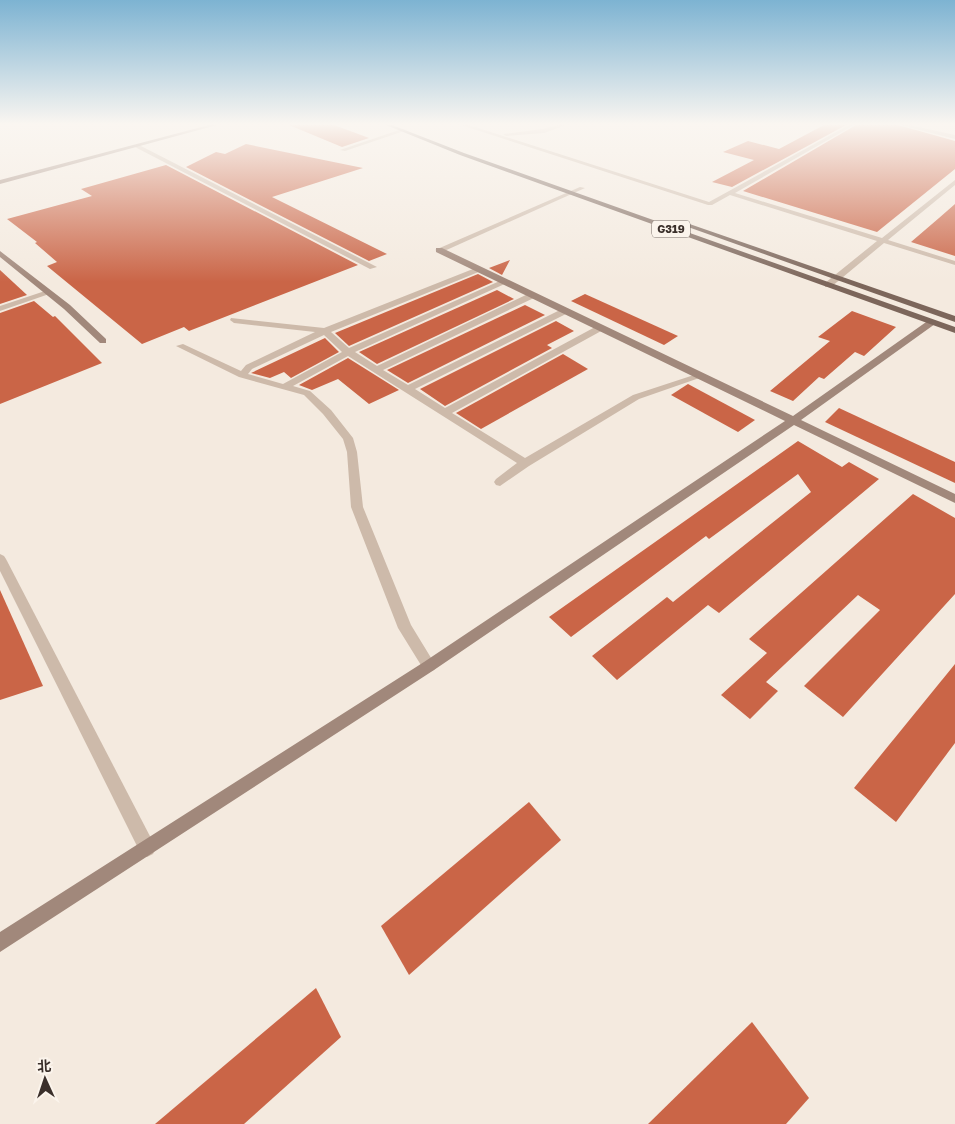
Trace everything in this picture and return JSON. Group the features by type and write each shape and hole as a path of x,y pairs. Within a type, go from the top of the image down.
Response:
{"main road":[{"name":"G319","path":"528,177 955,330"},
{"name":"G319","path":"551,177 655,214"},
{"name":"G319","path":"664,217 955,318"}],"street":[{"path":"0,182 17,177"},
{"path":"198,177 373,267"},
{"path":"628,177 710,204 757,177"},
{"path":"828,285 955,182"},
{"path":"582,188 439,250 955,499"},
{"path":"729,193 955,263"},
{"path":"0,253 48,292 103,341"},
{"path":"242,375 249,367 325,331 478,269"},
{"path":"286,386 348,352 505,282"},
{"path":"0,309 48,292"},
{"path":"376,370 533,295"},
{"path":"408,388 565,311"},
{"path":"234,320 325,331 348,352 525,463"},
{"path":"0,943 429,666 793,421 932,322"},
{"path":"446,412 600,328"},
{"path":"180,346 242,375 307,393 327,412 348,438 352,452 357,508 405,628 429,666"},
{"path":"500,482 525,463 636,397 700,376"},
{"path":"0,559 147,848"}],"building":[{"path":"122,177 190,177 358,265 189,331 184,327 142,344 47,266 57,262 35,243 37,242 7,219 92,196 81,189"},
{"path":"206,177 333,177 272,197 387,254 369,261"},
{"path":"721,177 750,177 732,187 712,182"},
{"path":"766,177 945,177 877,232 743,191"},
{"path":"955,204 955,256 911,242 939,218"},
{"path":"510,260 502,275 489,268"},
{"path":"0,270 27,295 0,304"},
{"path":"478,274 493,282 349,346 335,333"},
{"path":"497,290 514,299 377,364 359,352"},
{"path":"585,294 678,336 664,345 571,301"},
{"path":"34,301 53,317 55,316 102,363 0,404 0,313"},
{"path":"525,305 545,315 408,383 387,370"},
{"path":"852,311 896,327 864,356 855,352 824,379 819,377 793,401 770,391 830,341 818,337"},
{"path":"556,321 574,331 547,345 552,348 445,406 420,389"},
{"path":"325,338 339,352 291,378 284,372 270,378 251,373"},
{"path":"563,354 588,369 481,429 456,413"},
{"path":"348,358 399,390 369,404 338,379 312,390 299,385"},
{"path":"688,384 755,420 738,432 671,395"},
{"path":"839,408 955,462 955,483 825,422"},
{"path":"798,441 842,467 849,462 879,479 719,613 708,605 617,680 592,656 667,597 673,602 811,492 798,474 709,539 706,536 571,637 549,617"},
{"path":"913,494 955,518 955,594 843,717 804,686 880,610 858,595 766,682 778,691 750,719 721,695 767,653 749,639"},
{"path":"0,590 43,686 0,700"},
{"path":"955,664 955,743 896,822 854,788"},
{"path":"529,802 561,840 409,975 381,926"},
{"path":"316,988 341,1037 244,1124 155,1124"},
{"path":"752,1022 809,1098 786,1124 648,1124"}]}
